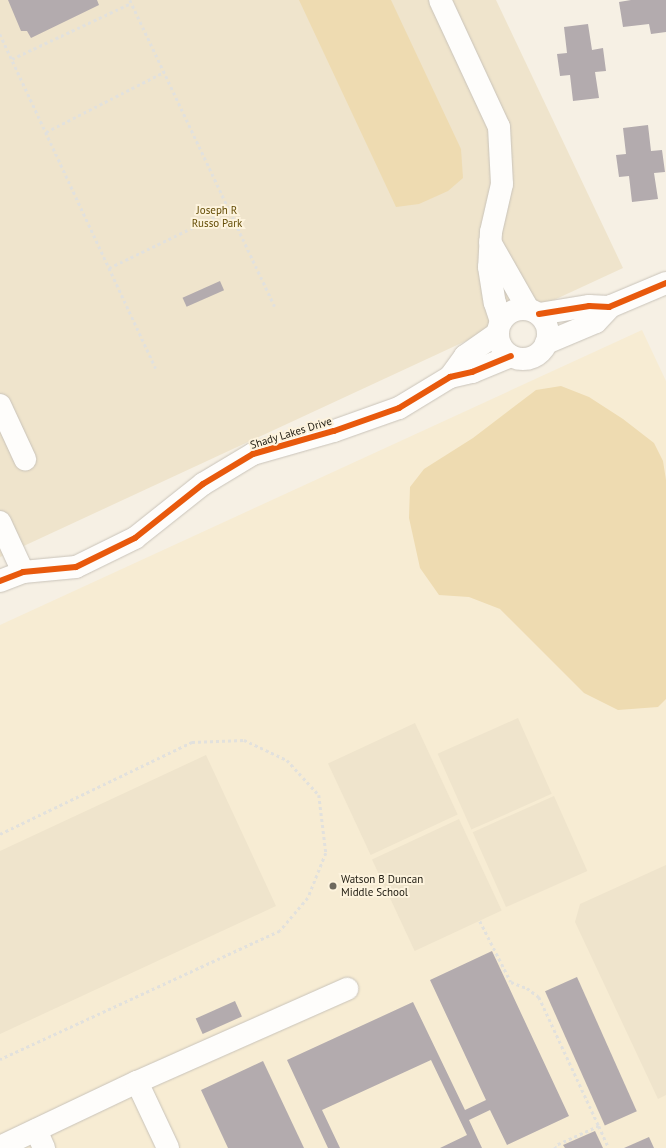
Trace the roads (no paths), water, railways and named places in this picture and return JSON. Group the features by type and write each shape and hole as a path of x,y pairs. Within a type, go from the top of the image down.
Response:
{"street":[{"path":"440,0 499,127 502,184 490,242 489,267 501,346 511,356 525,359 531,357 538,354 546,343 596,322 611,306"},
{"path":"490,242 533,312 547,327 546,343"},
{"path":"499,327 512,311 533,312 589,306 611,306 666,283"},
{"name":"Shady Lakes Drive","path":"450,377 466,356 499,327"},
{"name":"Shady Lakes Drive","path":"0,582 23,572 76,567 135,538 204,484 253,454 334,431 399,408 450,377 472,372 511,356"},
{"path":"0,405 25,458"},
{"path":"0,522 23,572"},
{"path":"0,1147 40,1139 137,1082 347,990"},
{"path":"137,1082 168,1148"}],"place":[{"name":"Watson B Duncan Middle School","path":"333,886"}],"park label":[{"name":"Joseph R Russo Park","path":"217,217"}]}
